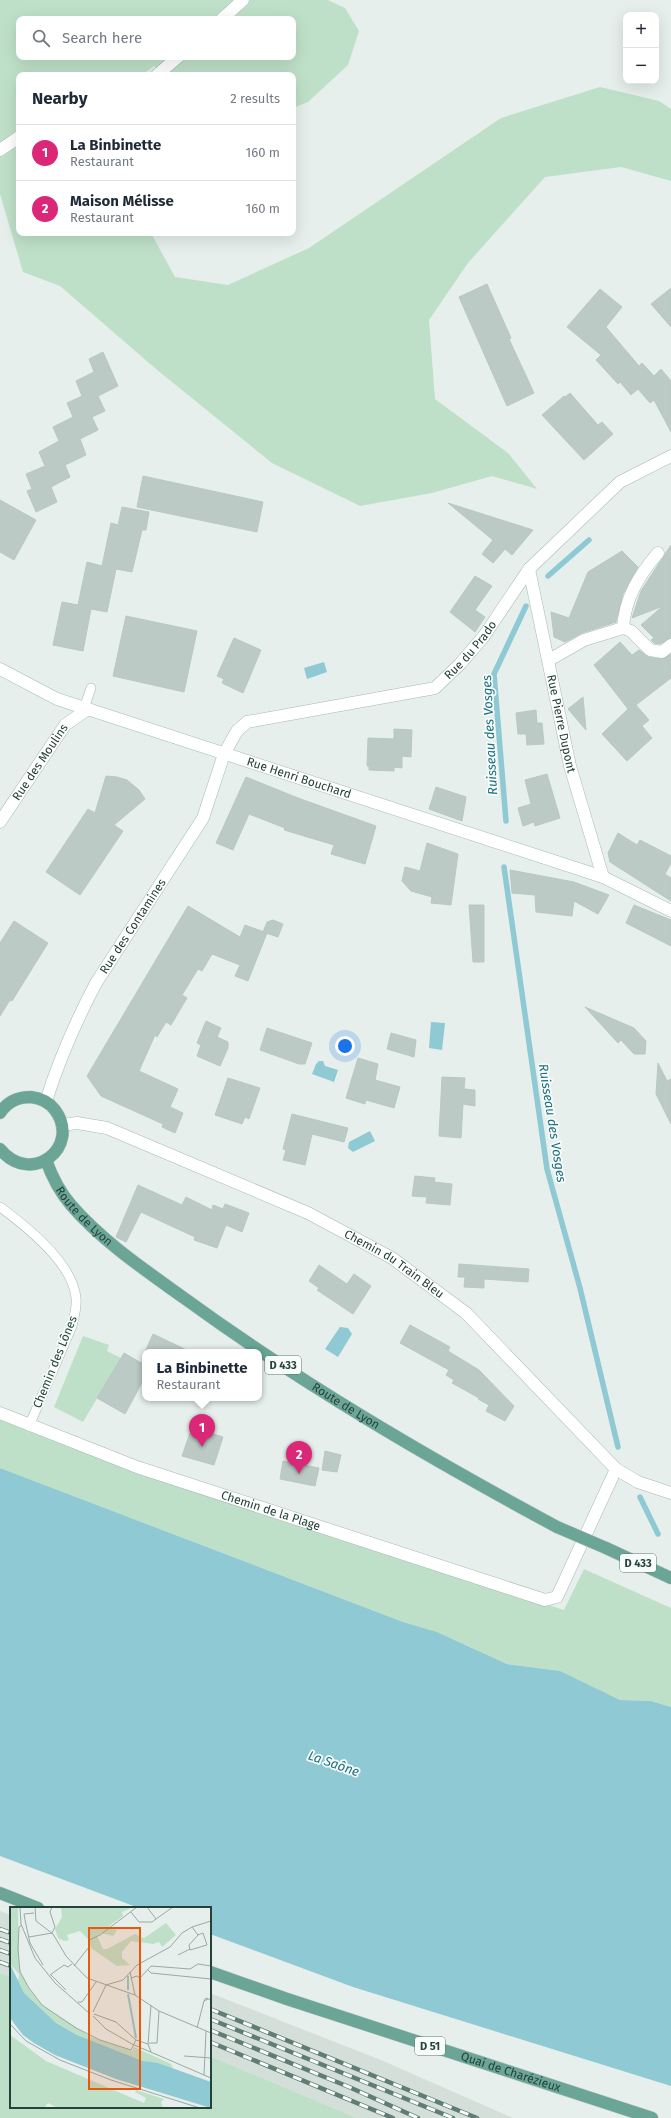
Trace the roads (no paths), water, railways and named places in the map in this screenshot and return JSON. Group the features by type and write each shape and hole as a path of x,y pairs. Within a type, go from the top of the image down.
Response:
{"main road":[{"path":"0,1113 12,1101 23,1097 34,1098 46,1101 56,1112 62,1125 60,1145 54,1154 46,1160 28,1165 19,1164 2,1156"},
{"name":"Route de Lyon","path":"46,1160 56,1185 71,1205 99,1233 217,1322 258,1349"},
{"name":"Route de Lyon","path":"262,1352 346,1407 480,1485 557,1527 671,1578"},
{"path":"0,1893 35,1907"},
{"name":"Quai de Charézieux","path":"211,1972 287,1999 652,2118"}],"street":[{"path":"225,16 243,0"},
{"path":"160,72 174,60"},
{"path":"0,150 16,139"},
{"name":"Rue du Prado","path":"224,754 238,731 247,722 435,688 460,664 484,636 529,569 620,482 671,456"},
{"path":"623,628 624,613 640,574 658,553"},
{"name":"Rue Pierre Dupont","path":"529,569 570,766 603,877"},
{"path":"549,660 584,640 623,628 630,631 650,650 662,652 671,645"},
{"name":"Rue Henri Bouchard","path":"0,669 57,699 603,877 671,911"},
{"name":"Rue des Moulins","path":"0,822 65,725 86,709"},
{"name":"Rue des Contamines","path":"46,1101 56,1069 96,983 203,818 224,754"},
{"name":"Chemin du Train Bleu","path":"62,1125 77,1123 107,1128 308,1213 392,1258 466,1313 616,1469 638,1482 671,1493"},
{"name":"Chemin de la Plage","path":"0,1413 29,1426 137,1467 545,1600 557,1597 616,1469"}],"lane":[{"path":"86,709 91,688"},
{"name":"Chemin des Lônes","path":"0,1207 44,1244 66,1271 73,1284 76,1298 72,1326 29,1426"}],"water":[{"path":"324,662 327,672 307,679 304,668"},
{"path":"431,1022 445,1023 442,1050 429,1048"},
{"path":"319,1061 323,1061 325,1066 338,1070 334,1082 312,1074 316,1064"},
{"path":"370,1131 375,1141 353,1152 348,1148 349,1142"},
{"path":"340,1327 348,1328 352,1334 338,1357 325,1349"},
{"name":"La Saône","path":"0,1468 403,1622 437,1632 507,1664 560,1671 620,1700 651,1701 671,1707 671,2086 353,1987 211,1934 211,1907 136,1907 0,1856"}],"waterway":[{"name":"Ruisseau des Vosges","path":"548,576 589,540"},
{"name":"Ruisseau des Vosges","path":"506,821 494,674 526,606"},
{"name":"Ruisseau des Vosges","path":"504,867 547,1169 580,1288 618,1447"},
{"name":"Ruisseau des Vosges","path":"640,1497 658,1534"}],"railway":[{"path":"0,1929 10,1933"},
{"path":"0,1939 10,1943"},
{"path":"0,1950 10,1954"},
{"path":"0,1962 10,1966"},
{"path":"211,2009 477,2118"},
{"path":"211,2019 453,2118"},
{"path":"211,2030 349,2087 418,2118"},
{"path":"211,2042 393,2118"}],"place":[{"name":"La Binbinette","path":"202,1447"},
{"name":"Maison Mélisse","path":"299,1474"}]}
